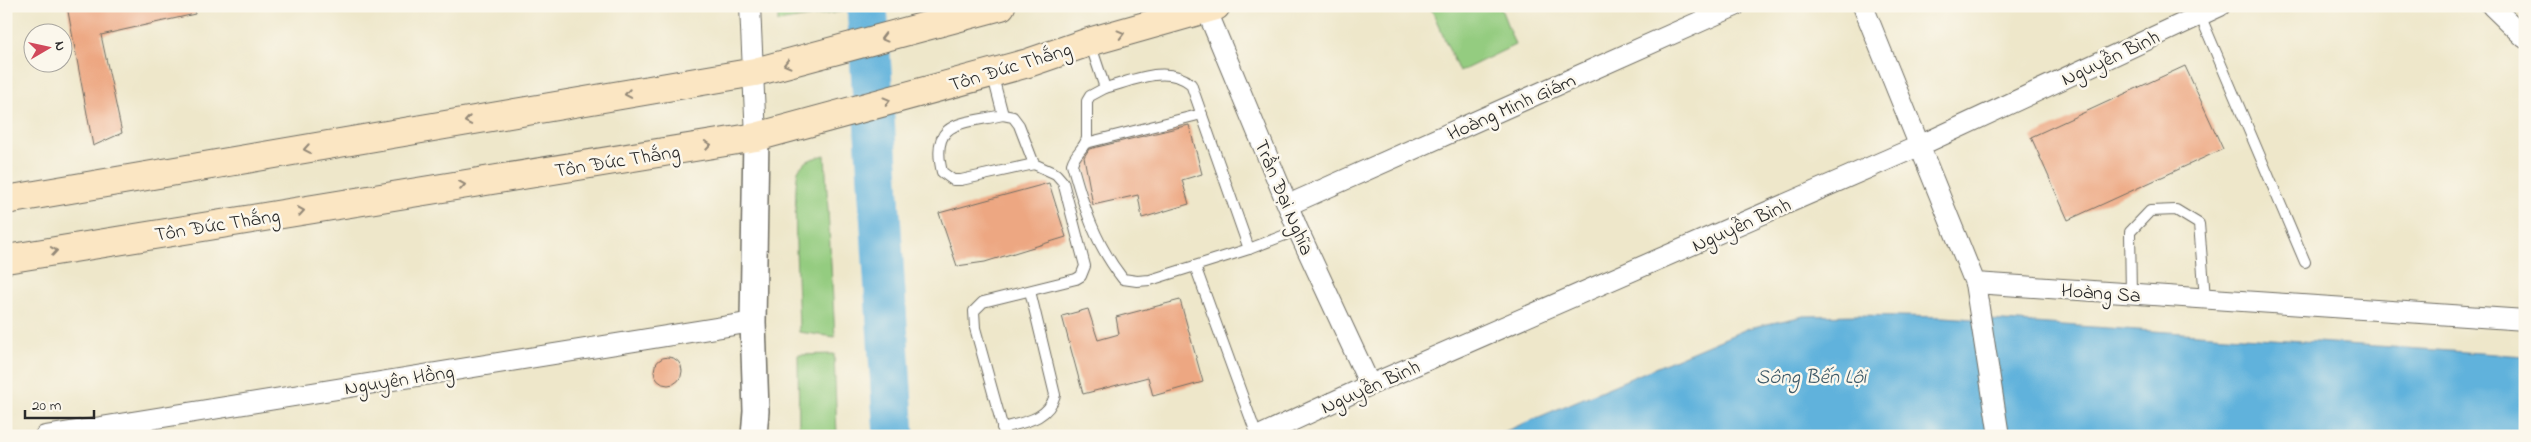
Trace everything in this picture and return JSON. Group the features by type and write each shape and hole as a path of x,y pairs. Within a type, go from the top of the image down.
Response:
{"main road":[{"path":"6,200 754,72 835,52 1001,6"},
{"name":"Tôn Đức Thắng","path":"6,258 756,137 940,87 1209,8"}],"street":[{"path":"750,6 756,137 753,322 756,411 754,436"},
{"name":"Hoàng Minh Giám","path":"1288,205 1734,6"},
{"path":"1863,6 1921,145 1975,283 2000,436"},
{"name":"Nguyễn Bình","path":"1258,436 1370,385 1921,145 2220,6"},
{"path":"2492,6 2525,38"},
{"name":"Trần Đại Nghĩa","path":"1209,8 1298,230 1370,385"},
{"name":"Hoàng Sa","path":"1975,283 2525,320"},
{"name":"Nguyên Hồng","path":"45,436 753,322"}],"lane":[{"path":"2200,15 2305,262"},
{"path":"1089,42 1105,88"},
{"path":"992,72 1003,115"},
{"path":"1086,143 1087,101 1090,96 1105,88 1158,74 1181,76 1191,84 1250,249"},
{"path":"1202,114 1086,143 1074,155 1072,164 1088,221 1112,265 1122,279 1150,280 1250,249 1298,230"},
{"path":"1030,291 1055,396 1052,406 1040,417 1004,432 975,328 974,311 983,302 1076,279 1081,276 1085,266 1063,182 1056,174 1034,164 961,180 953,180 942,172 938,154 942,135 950,127 1003,115 1013,117 1019,126 1034,164"},
{"path":"2131,294 2130,232 2150,211 2176,210 2199,224 2205,298"},
{"path":"1195,266 1258,436"}],"green space":[{"path":"778,6 875,6 778,22"},
{"path":"1430,6 1500,6 1515,45 1459,72"},
{"path":"825,155 835,337 799,332 795,220 797,179 799,169 805,163"},
{"path":"834,354 837,436 799,436 798,355"}],"water":[{"name":"Sông Bến Lội","path":"1804,316 1944,317 2525,356 2525,436 1494,436 1749,328"}],"building":[{"path":"67,6 194,6 195,14 101,35 122,133 93,146 72,33 72,22 70,22"},
{"path":"2185,66 2223,149 2068,220 2031,137"},
{"path":"1189,125 1202,174 1182,180 1189,204 1142,218 1138,195 1093,205 1084,157 1089,149"},
{"path":"1049,183 1066,237 985,262 957,266 939,213"},
{"path":"1180,300 1203,382 1153,396 1148,377 1083,394 1062,316 1088,309 1098,340 1119,334 1116,317"},
{"path":"668,357 678,361 682,371 678,381 668,385 658,381 654,371 658,361"}],"waterway":[{"path":"867,6 894,436"}]}
